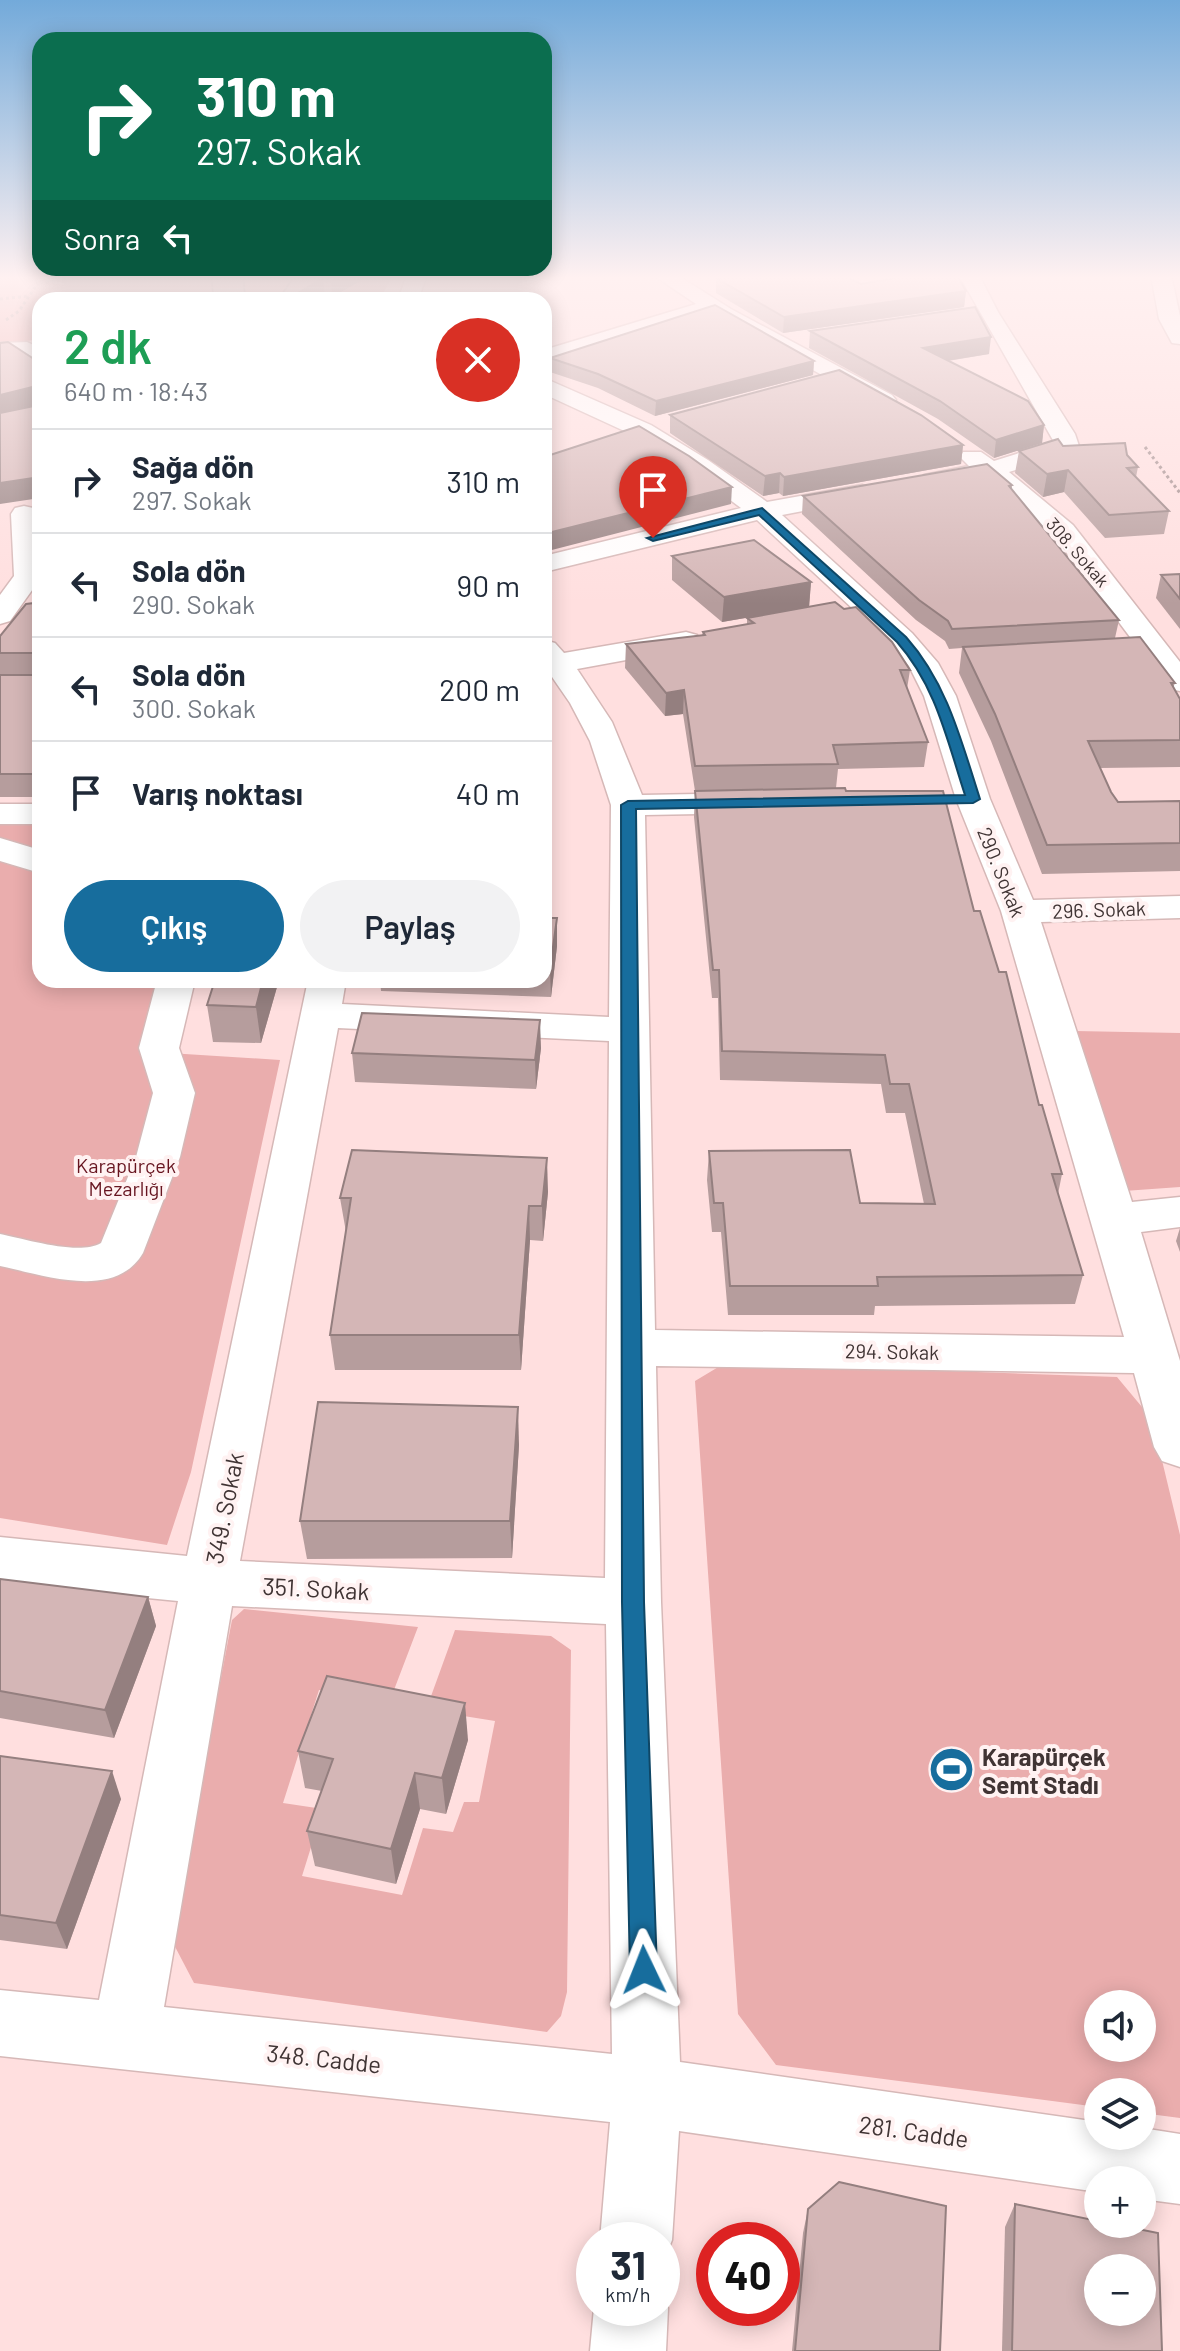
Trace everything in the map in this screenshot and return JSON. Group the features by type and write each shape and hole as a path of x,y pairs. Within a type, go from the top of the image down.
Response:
{"main road":[{"path":"809,386 814,385"},
{"path":"852,385 903,411"},
{"path":"914,484 991,470 1067,446 1033,385"},
{"name":"290. Sokak","path":"552,389 643,430 699,465 762,511 850,611 938,662 940,696 957,799 1019,911 1115,1219 1180,1447"},
{"name":"308. Sokak","path":"953,444 991,470 1064,531 1180,682"},
{"path":"552,562 762,511 884,489"},
{"path":"0,615 23,575 21,513"},
{"path":"552,660 712,636"},
{"path":"1125,651 1156,649"},
{"path":"552,664 607,739 617,761 628,805 633,1602 647,2092 637,2222"},
{"path":"628,805 785,802"},
{"path":"0,814 32,814"},
{"path":"0,849 32,859"},
{"name":"296. Sokak","path":"1019,911 1180,907"},
{"path":"0,1250 73,1264 101,1264 120,1253 158,1157 174,1093 159,1048 174,988"},
{"path":"323,998 631,1030"},
{"name":"349. Sokak","path":"125,2037 209,1581 323,998"},
{"path":"1115,1219 1180,1212"},
{"name":"294. Sokak","path":"633,1348 1152,1355"},
{"name":"351. Sokak","path":"0,1559 271,1587 633,1602"},
{"name":"348. Cadde","path":"1,2026 647,2092"},
{"name":"281. Cadde","path":"647,2092 1180,2169"},
{"path":"628,2351 630,2326"}],"path":[{"path":"1145,447 1180,493"}],"green space":[{"name":"Karapürçek Mezarlığı","path":"32,824 32,988 193,988 169,1053 280,1060 191,1472 167,1545 0,1518 0,825"},
{"path":"1075,1031 1180,1033 1180,1187 1124,1191"},
{"name":"Karapürçek Semt Stadı","path":"725,1363 1117,1377 1152,1419 1180,1535 1180,2118 1156,2115 1156,2078 1084,2078 1084,2105 776,2065 738,2014 695,1381"},
{"path":"244,1609 418,1627 389,1703 319,1690 283,1803 323,1809 302,1876 402,1895 423,1828 453,1832 464,1802 479,1802 495,1721 426,1710 455,1630 551,1636 571,1650 567,1992 561,2016 547,2032 194,1983 171,1939 232,1620"}],"building":[{"path":"0,385 32,385 32,387 0,395"},
{"path":"621,385 720,385 656,401"},
{"path":"784,385 866,385 921,415 963,445 784,477 780,473 765,476 670,415"},
{"path":"910,385 996,385 1028,401 1044,425 996,440 940,401"},
{"path":"32,406 32,478 0,483 0,413"},
{"path":"639,426 732,487 552,532 552,454"},
{"path":"1058,439 1063,446 1125,443 1127,455 1138,467 1127,468 1169,511 1109,515 1068,470 1047,474 1019,451"},
{"path":"987,464 1012,485 1009,486 1119,620 952,629 948,621 919,600 803,496"},
{"path":"754,540 811,582 724,597 672,556"},
{"path":"1180,574 1180,599 1161,575"},
{"path":"835,602 844,609 856,607 892,642 910,670 900,670 928,742 833,745 838,764 695,766 684,690 666,693 626,644 705,635 703,632 754,623 747,618"},
{"path":"32,603 32,653 0,653 0,636 26,604"},
{"path":"1140,637 1175,683 1171,683 1180,699 1180,740 1088,741 1118,802 1180,801 1180,843 1047,845 995,714 963,647"},
{"path":"0,675 32,675 32,774 0,774"},
{"path":"845,788 846,791 943,791 974,911 980,911 999,972 1006,972 1039,1105 1042,1105 1062,1174 1052,1174 1083,1275 877,1277 878,1286 730,1286 723,1203 714,1203 709,1151 850,1150 860,1203 935,1204 909,1084 890,1084 885,1055 722,1051 719,970 713,970 695,791"},
{"path":"552,918 557,918 552,954"},
{"path":"212,988 261,988 256,1007 207,1005"},
{"path":"362,1013 540,1020 535,1060 352,1053"},
{"path":"352,1150 547,1158 542,1206 529,1206 519,1335 330,1335 351,1198 340,1198"},
{"path":"318,1402 518,1407 510,1521 300,1521"},
{"path":"0,1579 148,1597 105,1710 0,1691"},
{"path":"327,1676 465,1703 442,1778 415,1773 391,1849 307,1831 333,1759 298,1751"},
{"path":"0,1756 112,1771 56,1923 0,1915"},
{"path":"839,2182 946,2206 940,2351 795,2351 797,2326 800,2326 808,2209"},
{"path":"1015,2204 1084,2218 1084,2238 1156,2238 1158,2233 1162,2351 1012,2351"}],"place":[{"name":"Karapürçek Semt Stadı","path":"951,1770"}],"route":[{"path":"644,1970 633,1602 628,805 973,799 940,696 923,663 902,639 762,511 653,538"}]}
